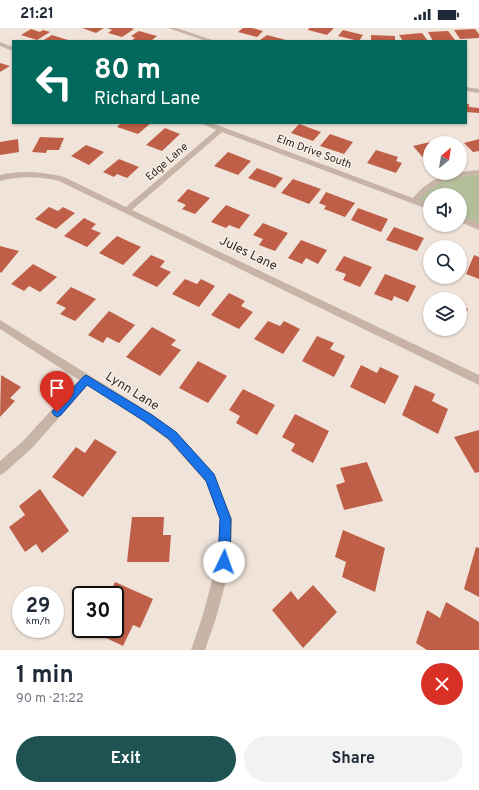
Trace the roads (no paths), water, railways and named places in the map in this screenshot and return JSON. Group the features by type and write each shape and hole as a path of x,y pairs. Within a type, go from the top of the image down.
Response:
{"street":[{"path":"171,28 209,40"},
{"path":"0,44 12,49"},
{"path":"467,89 479,91"},
{"name":"Elm Drive South","path":"208,124 423,204"},
{"name":"Edge Lane","path":"127,210 221,129"},
{"path":"415,201 425,188 446,176 479,172"},
{"name":"Jules Lane","path":"0,178 18,175 43,175 61,179 479,380"},
{"path":"467,222 479,227"},
{"name":"Lynn Lane","path":"0,324 148,418 172,436 210,478 226,519 224,562 209,618 198,650"},
{"path":"0,469 28,444 86,380"}]}
